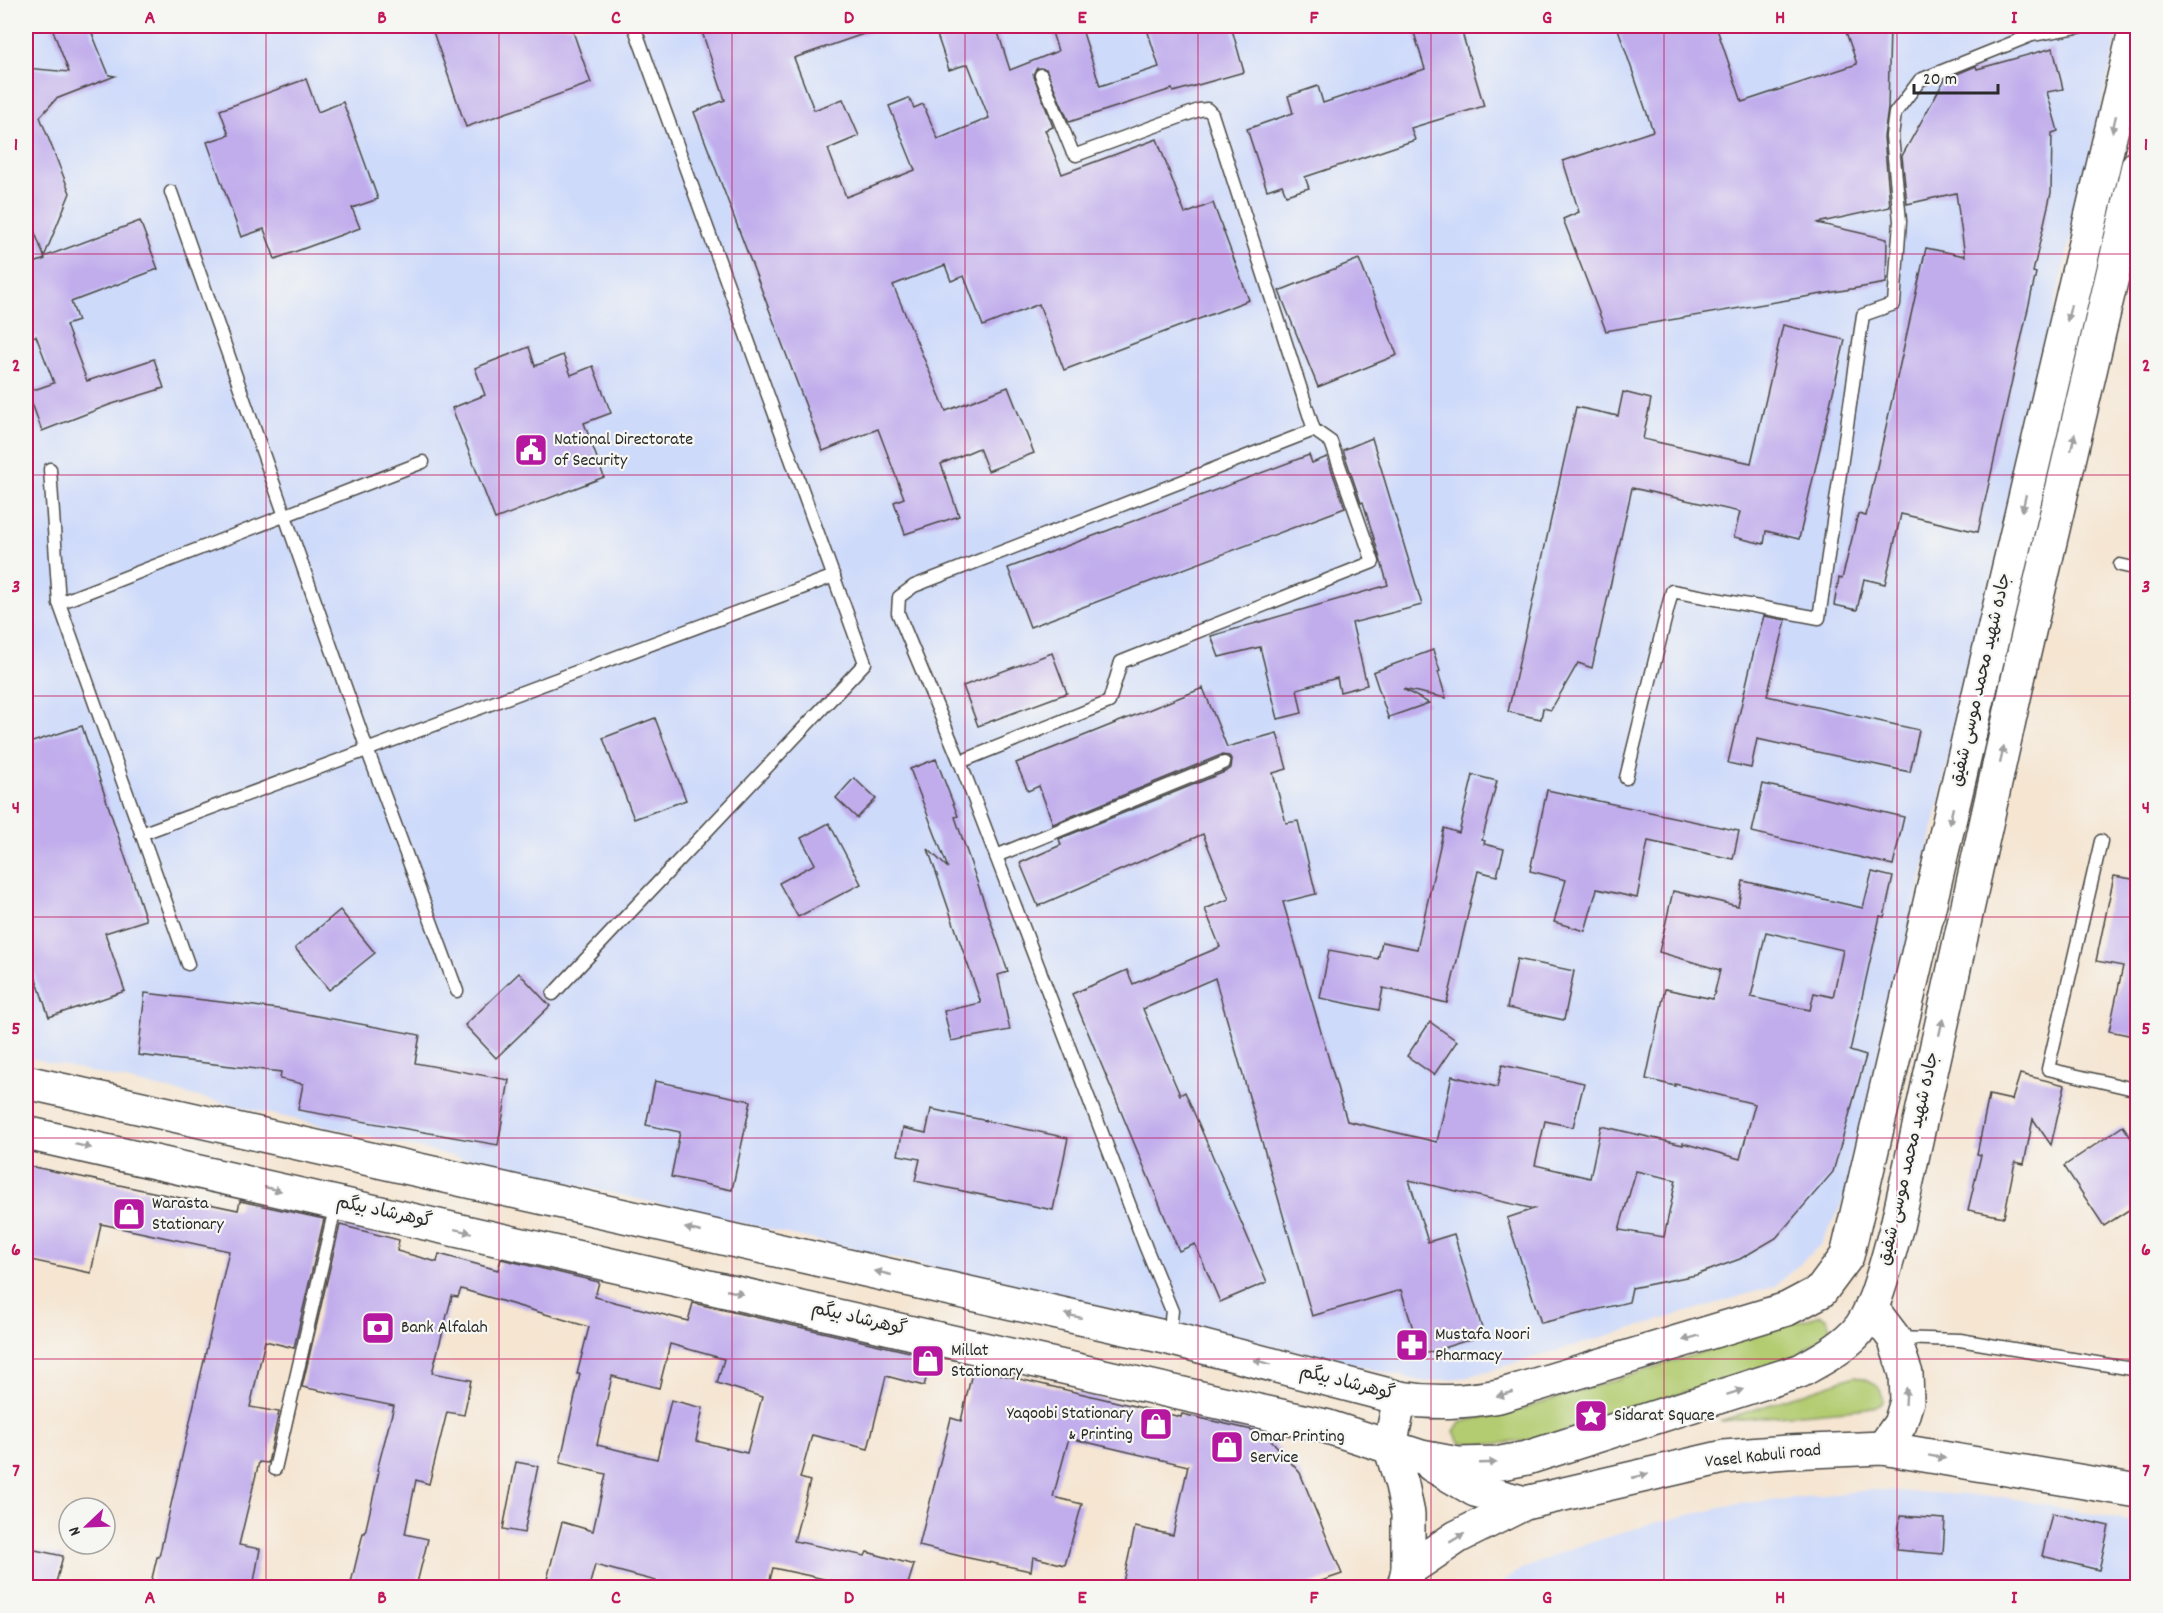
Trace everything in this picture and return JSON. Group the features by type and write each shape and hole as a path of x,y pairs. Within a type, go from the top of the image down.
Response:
{"main road":[{"name":"جاده شهید محمد موسی شفیق","path":"1787,1309 1821,1291 1847,1256 2136,26"},
{"name":"جاده شهید محمد موسی شفیق","path":"1872,1309 1897,1226 2023,657 2135,185"},
{"name":"گوهرشاد بیگم","path":"26,1082 1169,1338 1400,1398 1421,1401 1460,1402 1499,1396 1787,1309"},
{"name":"گوهرشاد بیگم","path":"26,1133 1325,1426 1402,1451 1458,1464 1501,1463 1527,1458 1800,1371 1832,1354 1856,1333 1872,1309"},
{"path":"1872,1309 1894,1338 1906,1374 1907,1401 1900,1424 1883,1448"},
{"path":"1400,1398 1402,1485 1408,1514 1406,1579"},
{"name":"Vasel Kabuli road","path":"1406,1579 1457,1537 1525,1503 1724,1457 1883,1448 2138,1491"},
{"path":"1402,1451 1475,1490 1525,1503"}],"lane":[{"path":"553,994 865,663 634,26"},
{"path":"1626,778 1672,591 1819,618 1863,315 1894,304 1900,221 1892,136 1896,113 1920,80 2032,35 2083,26"},
{"path":"960,762 1109,702 1121,662 1373,562 1332,442 1314,430 1212,114 1207,109 1198,110 1076,155 1072,152 1041,75"},
{"path":"171,192 367,749 457,991"},
{"path":"1169,1338 1173,1311 1146,1248 960,762 898,613 899,597 914,586 1314,430"},
{"path":"59,603 423,462"},
{"path":"50,469 59,603 188,964"},
{"path":"2120,565 2138,569"},
{"path":"141,834 834,576"},
{"path":"996,856 1224,763"},
{"path":"2100,841 2048,1069 2138,1090"},
{"path":"275,1469 336,1203"},
{"path":"1894,1338 1960,1340 2138,1370"}],"shaded area":[{"path":"26,26 2120,26 1849,1190 1821,1244 1775,1286 1468,1377 1426,1382 26,1057"},
{"path":"1872,1490 2005,1497 2137,1523 2137,1587 1494,1588 1514,1573 1566,1550 1654,1523 1738,1504"}],"green space":[{"path":"1820,1315 1826,1318 1830,1326 1828,1333 1796,1356 1543,1438 1480,1444 1459,1442 1454,1431 1461,1422 1526,1408"},
{"path":"1855,1376 1875,1384 1881,1391 1883,1402 1868,1408 1720,1421"}],"building":[{"path":"51,26 89,26 109,75 115,76 56,99 40,117 70,193 44,257 26,209 26,68 69,72"},
{"path":"431,26 571,26 591,83 466,127"},
{"path":"700,26 877,26 878,29 794,58 814,110 843,99 859,136 828,149 846,197 915,170 889,106 909,98 914,108 923,104 938,139 989,118 968,64 949,70 934,26 996,26 1010,70 1058,51 1050,26 1081,26 1100,86 1159,67 1146,26 1231,26 1244,72 1173,92 1172,89 1069,122 1046,69 1037,68 1033,74 1053,127 1045,130 1062,174 1157,139 1185,214 1213,203 1249,300 1064,370 1039,304 983,326 964,276 951,281 945,265 893,285 946,411 1008,387 1034,453 988,471 979,448 941,464 959,516 905,534 894,502 904,498 878,429 823,451 694,112 725,100"},
{"path":"1412,26 1460,26 1484,106 1411,128 1415,140 1305,177 1309,188 1286,195 1282,185 1267,190 1247,129 1293,113 1288,96 1318,86 1323,103 1425,69"},
{"path":"1617,26 1716,26 1742,102 1857,64 1844,26 1890,26 1888,108 1884,137 1890,207 1817,223 1887,239 1886,283 1606,331 1563,219 1579,212 1563,161 1653,131"},
{"path":"2053,48 2063,89 2047,92 2058,131 2052,133 2051,193 2033,272 2036,273 1978,532 1901,514 1885,584 1864,579 1857,610 1834,605 1839,578 1842,579 1858,514 1866,516 1926,248 1965,256 1956,193 1907,204 1902,156 1945,79 1976,66 1977,69"},
{"path":"306,79 318,112 343,102 378,199 352,208 360,228 275,259 264,229 241,237 207,142 229,135 220,110"},
{"path":"140,221 158,269 71,302 78,321 66,325 87,381 154,359 164,388 109,405 42,431 28,392 54,383 36,336 31,337 26,322 26,266 45,259 44,257"},
{"path":"1359,259 1397,355 1318,387 1279,291"},
{"path":"1783,325 1845,340 1799,539 1766,531 1764,544 1734,537 1740,512 1632,488 1592,668 1578,663 1551,710 1543,708 1541,719 1508,712 1576,407 1618,416 1623,392 1651,399 1643,439 1751,463"},
{"name":"National Directorate of Security","path":"529,347 535,366 563,355 571,375 593,366 611,413 584,423 604,477 495,519 452,408 485,395 475,368"},
{"path":"1372,438 1422,605 1352,623 1367,685 1340,692 1337,678 1297,689 1302,713 1278,719 1260,647 1219,657 1211,636 1388,585 1363,502 1361,503 1343,450"},
{"path":"1309,455 1312,463 1327,457 1345,508 1030,627 1008,568"},
{"path":"1764,616 1786,620 1767,696 1919,730 1910,772 1757,739 1751,768 1728,763"},
{"path":"1433,650 1446,698 1403,689 1429,703 1389,717 1389,720 1373,672"},
{"path":"1052,653 1067,693 978,726 963,686"},
{"path":"1203,688 1227,747 1277,733 1287,769 1273,773 1286,823 1298,821 1316,894 1283,902 1347,1121 1437,1142 1452,1076 1497,1087 1502,1065 1584,1083 1573,1127 1545,1121 1535,1165 1590,1178 1601,1126 1683,1145 1683,1143 1740,1159 1755,1104 1646,1079 1665,989 1713,999 1720,970 1659,952 1673,891 1738,906 1743,881 1863,908 1872,872 1893,877 1884,917 1880,916 1850,1051 1866,1056 1833,1172 1776,1238 1740,1259 1696,1275 1632,1288 1629,1302 1541,1323 1507,1218 1534,1209 1409,1180 1428,1242 1454,1234 1484,1335 1421,1355 1401,1290 1312,1316 1215,978 1143,1009 1180,1095 1185,1092 1267,1282 1220,1302 1195,1244 1179,1251 1072,994 1127,970 1133,984 1220,947 1205,909 1229,899 1203,834 1038,906 1020,863 1061,845 1059,839 1227,771 1231,768 1232,760 1229,756 1221,755 1053,824 1039,786 1028,791 1016,763","holes":["1766,932 1843,950 1833,997 1814,993 1810,1010 1751,997","1636,1171 1676,1180 1664,1237 1619,1230"]},
{"path":"655,718 686,800 634,819 603,738"},
{"path":"82,726 146,920 105,933 125,991 49,1017 29,958 26,959 26,744"},
{"path":"936,759 958,816 955,817 1008,972 998,975 1010,1030 951,1041 944,1011 981,1003 928,849 948,868 910,769"},
{"path":"1473,775 1497,781 1482,840 1485,841 1484,844 1504,849 1497,876 1478,871 1447,1003 1383,988 1379,1010 1320,998 1329,950 1378,959 1382,942 1417,949 1444,828 1459,833"},
{"path":"854,778 876,799 857,818 836,798"},
{"path":"1763,784 1904,817 1893,865 1752,832"},
{"path":"1547,790 1739,831 1733,859 1648,841 1637,898 1597,889 1585,931 1554,922 1566,880 1530,871"},
{"path":"829,823 861,884 798,917 779,883 815,864 801,838"},
{"path":"2114,876 2138,880 2138,1037 2109,1031 2123,966 2096,961"},
{"path":"340,910 375,953 329,990 295,948"},
{"path":"1517,959 1574,971 1564,1020 1507,1008"},
{"path":"519,973 550,1006 496,1058 465,1025"},
{"path":"145,993 279,1009 420,1035 415,1063 509,1080 498,1145 298,1110 303,1084 280,1079 281,1072 138,1055"},
{"path":"1430,1022 1457,1041 1434,1075 1407,1056"},
{"path":"2020,1074 2065,1085 2051,1145 2033,1119 2024,1164 2015,1162 2004,1217 1968,1210 1981,1155 1977,1154 1989,1095 2012,1100"},
{"path":"655,1081 751,1101 732,1190 671,1177 680,1132 646,1125"},
{"path":"931,1109 1068,1138 1053,1210 915,1181 920,1159 898,1155 903,1128 926,1133"},
{"path":"2123,1126 2138,1148 2138,1204 2104,1226 2064,1166"},
{"path":"29,1166 238,1210 240,1201 324,1219 294,1348 265,1341 250,1407 279,1412 268,1463 259,1462 239,1545 260,1549 253,1587 150,1587 157,1557 159,1557 229,1251 101,1224 91,1273 26,1259 26,1185"},
{"path":"340,1225 399,1240 397,1251 437,1262 439,1254 498,1270 501,1259 599,1282 595,1297 688,1321 693,1303 932,1357 924,1386 886,1376 868,1449 812,1435 800,1478 810,1481 794,1541 865,1556 867,1552 914,1565 907,1587 861,1587 773,1568 768,1587 654,1587 656,1581 595,1565 589,1587 545,1587 562,1522 593,1531 606,1474 560,1463 580,1374 577,1374 589,1327 461,1289 458,1297 452,1296 432,1373 471,1380 464,1415 447,1412 429,1484 416,1480 405,1534 428,1539 416,1587 350,1587 363,1533 365,1533 379,1471 377,1470 394,1406 302,1387","holes":["670,1344 724,1359 717,1383 762,1397 747,1453 696,1441 703,1408 671,1400 657,1459 597,1445 612,1376 659,1388"]},
{"path":"973,1368 1181,1417 1182,1414 1265,1433 1300,1473 1342,1574 1304,1587 1122,1587 1135,1527 1173,1535 1188,1466 1069,1438 1053,1497 1082,1504 1065,1565 1033,1557 1031,1571 919,1546 951,1418 961,1421"},
{"path":"516,1462 538,1466 524,1533 503,1529"},
{"path":"2052,1513 2109,1526 2099,1570 2042,1556"},
{"path":"1900,1516 1945,1519 1943,1554 1897,1550"},
{"path":"26,1548 63,1556 55,1587 26,1587"}],"place":[{"name":"National Directorate of Security","path":"531,450"},
{"name":"Warasta Stationary","path":"129,1214"},
{"name":"Bank Alfalah","path":"378,1328"},
{"name":"Mustafa Noori Pharmacy","path":"1412,1345"},
{"name":"Millat Stationary","path":"928,1361"},
{"name":"Sidarat Square","path":"1591,1416"},
{"name":"Yaqoobi Stationary & Printing","path":"1156,1424"},
{"name":"Omar Printing Service","path":"1227,1447"}]}
